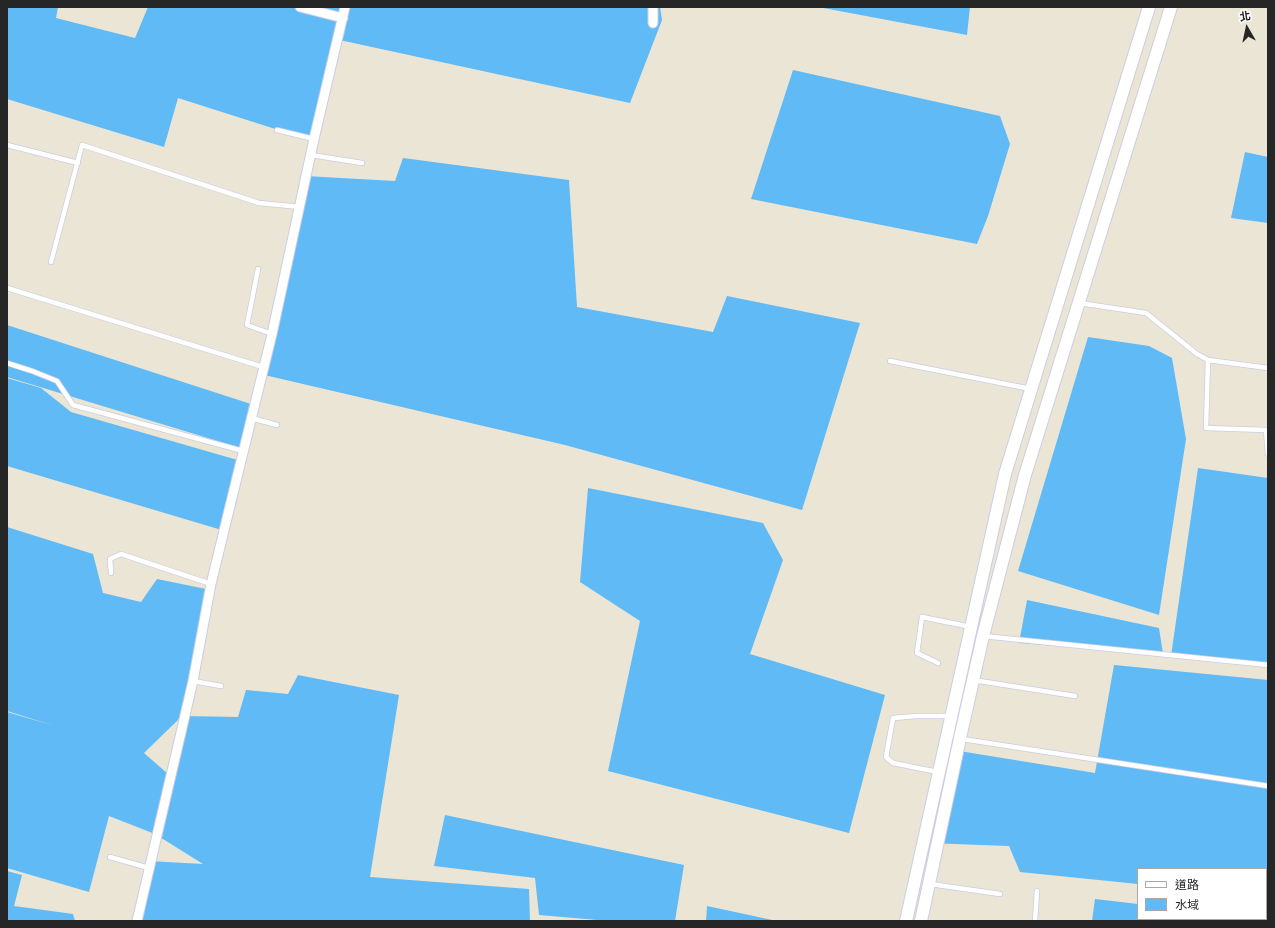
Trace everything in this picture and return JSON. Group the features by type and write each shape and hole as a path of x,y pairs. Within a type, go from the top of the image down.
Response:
{"street":[{"path":"300,7 343,18"},
{"path":"137,921 193,681 210,584 272,334 314,139 346,7"},
{"path":"652,7 653,23"},
{"path":"906,921 1005,474 1149,7"},
{"path":"921,921 973,680 1025,475 1171,7"}],"lane":[{"path":"277,130 314,139"},
{"path":"7,144 78,163"},
{"path":"51,262 82,145 259,203 300,207"},
{"path":"311,154 362,163"},
{"path":"258,269 247,325 272,334"},
{"path":"7,288 263,367"},
{"path":"1079,303 1146,312 1197,354 1208,360 1268,368"},
{"path":"1208,360 1206,428 1266,430 1268,454"},
{"path":"890,361 1031,389"},
{"path":"7,363 57,381 73,405 243,451"},
{"path":"251,418 277,425"},
{"path":"111,573 110,559 121,554 210,584"},
{"path":"938,663 917,653 922,617 971,626"},
{"path":"984,636 1268,665"},
{"path":"973,680 1075,696"},
{"path":"193,681 221,686"},
{"path":"939,772 893,763 886,757 893,718 951,716"},
{"path":"960,738 1268,786"},
{"path":"110,857 149,868"},
{"path":"929,884 1000,894"},
{"path":"1035,921 1037,891"}],"water":[{"path":"7,7 58,7 56,18 135,38 148,7 315,7 327,10 319,7 660,7 662,20 630,103 335,39 313,141 178,98 164,147 7,99"},
{"path":"818,7 970,7 967,35"},
{"path":"793,70 1000,116 1010,144 988,216 977,244 751,199"},
{"path":"1245,152 1268,157 1268,223 1231,218"},
{"path":"403,158 569,180 577,307 713,332 727,296 860,323 802,510 565,445 260,374 305,176 395,181"},
{"path":"7,325 254,405 244,449 7,377"},
{"path":"1088,337 1149,346 1172,358 1186,439 1159,615 1018,571"},
{"path":"7,378 41,388 71,412 241,461 225,531 7,466"},
{"path":"1198,468 1268,478 1268,667 1171,656"},
{"path":"588,488 763,523 783,560 750,654 885,695 849,833 608,771 640,621 580,582"},
{"path":"7,527 93,554 103,593 141,602 157,579 211,590 182,716 238,717 246,690 288,694 298,675 399,695 370,877 529,889 530,921 135,921 149,861 203,864 155,834 109,816 89,892 7,868 7,712 55,726 7,711","holes":["181,717 168,774 144,753"]},
{"path":"1027,600 1159,628 1163,654 1019,643"},
{"path":"1114,665 1268,680 1268,897 1267,868 1137,868 1137,884 1020,872 1009,846 927,843 947,749 1095,773"},
{"path":"445,815 684,865 675,921 609,921 539,915 535,878 434,866"},
{"path":"7,871 22,875 14,906 73,914 75,921 7,921"},
{"path":"1095,899 1137,904 1137,920 1267,920 1268,917 1268,921 1092,921"},
{"path":"707,906 777,921 706,921"}]}
